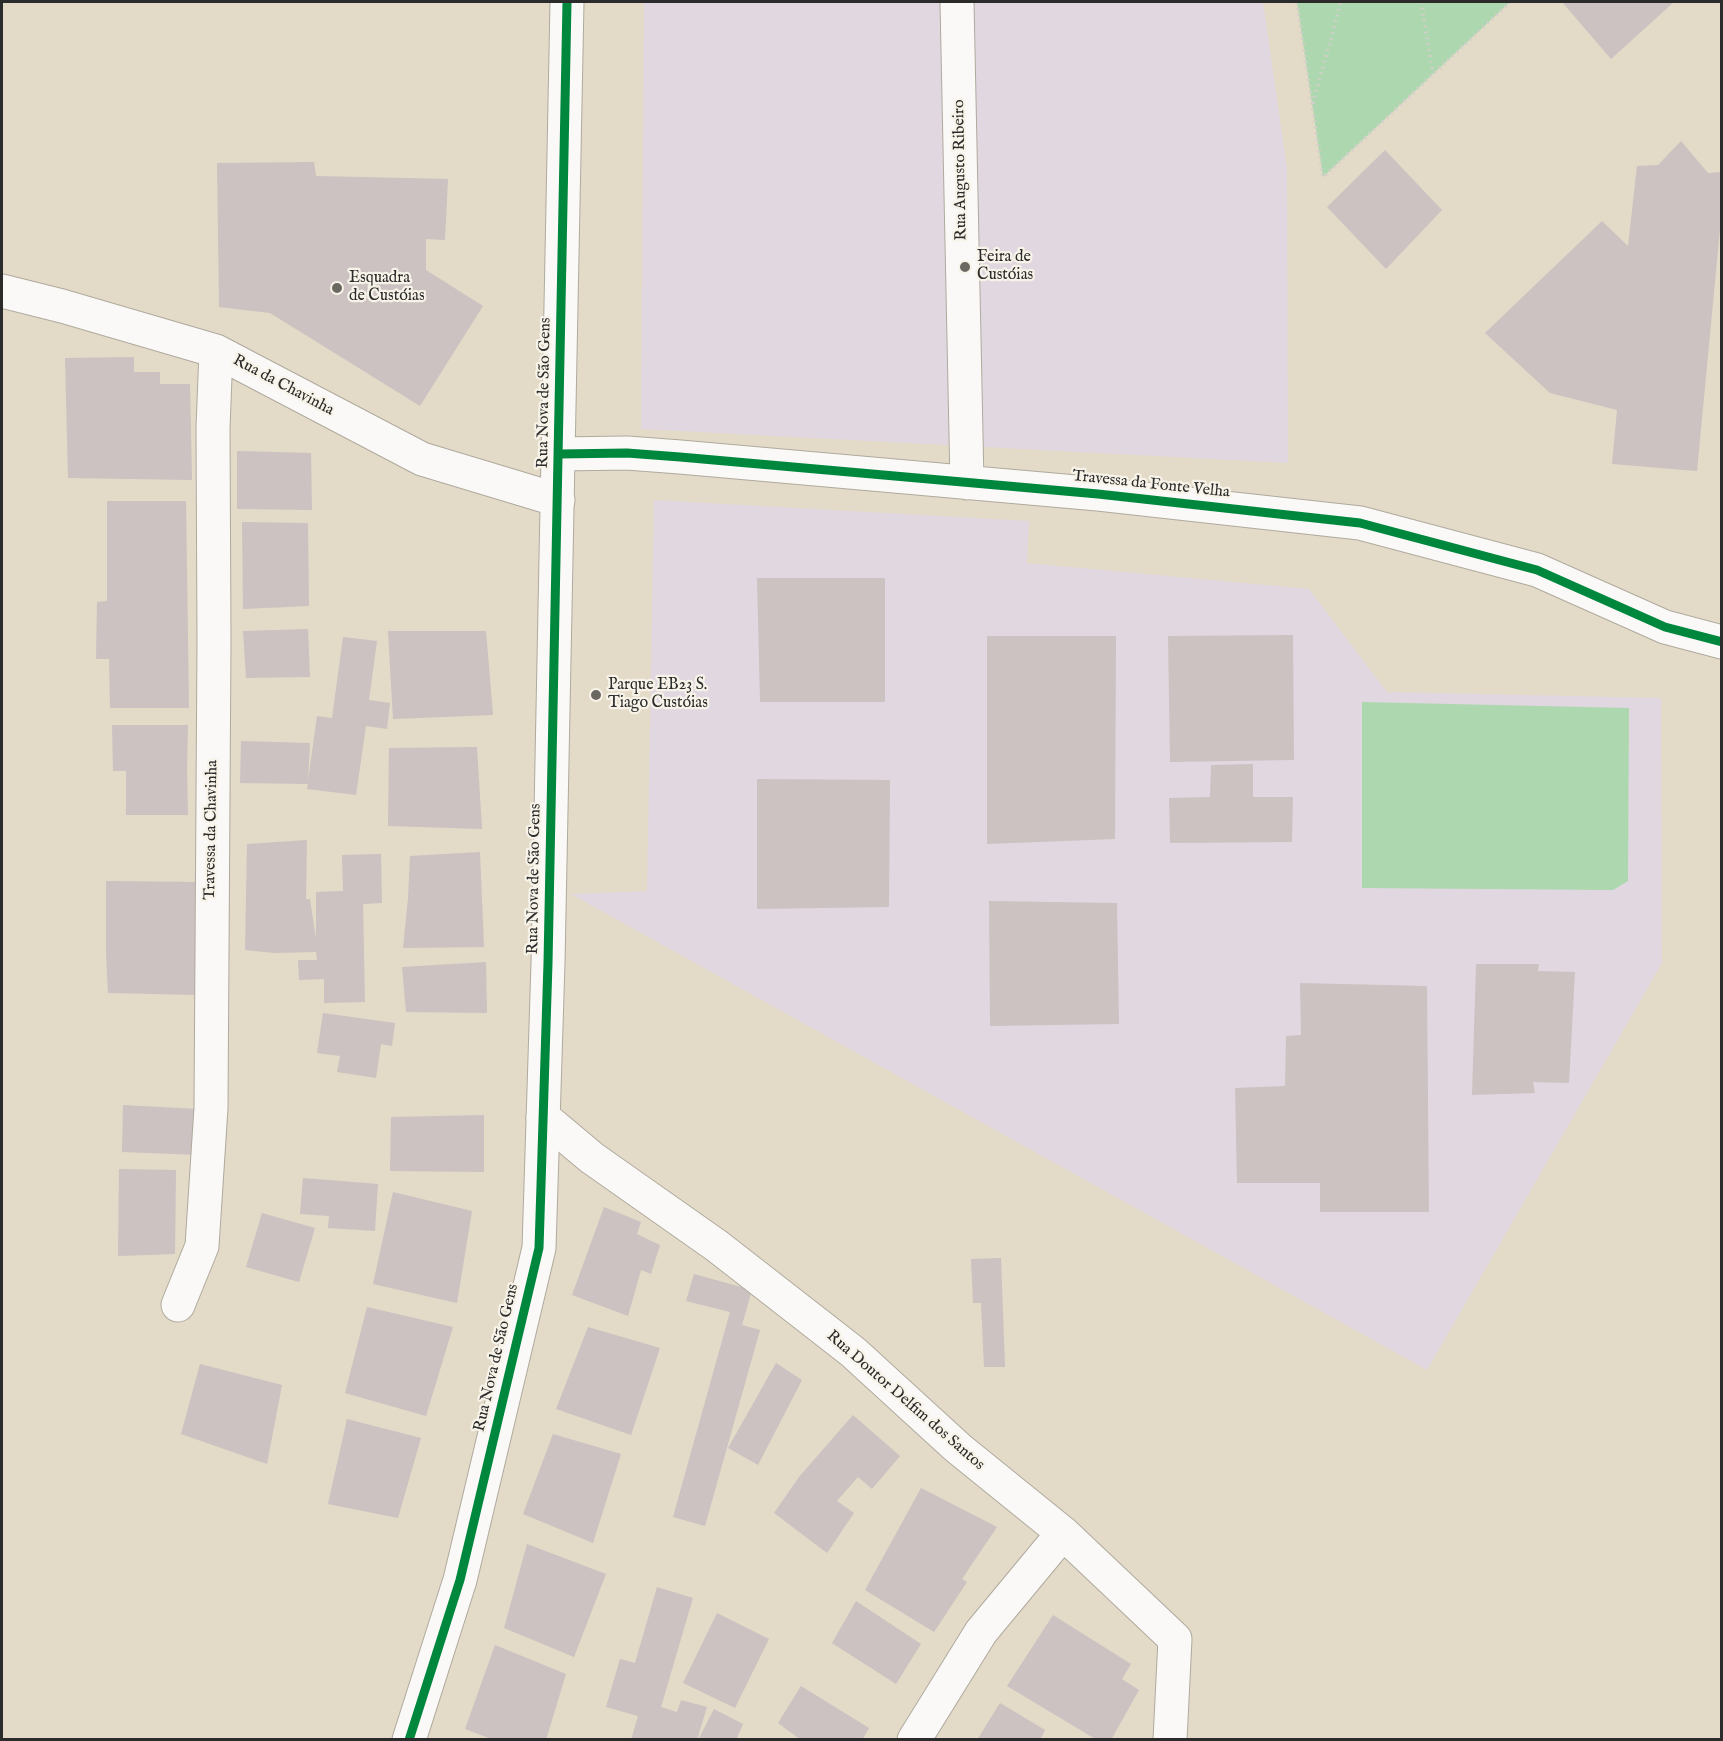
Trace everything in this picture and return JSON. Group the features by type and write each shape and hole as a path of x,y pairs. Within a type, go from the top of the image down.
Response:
{"street":[{"name":"Rua Nova de São Gens","path":"409,1740 460,1580 539,1248 558,500 567,2"},
{"name":"Rua Augusto Ribeiro","path":"957,2 967,483"},
{"name":"Rua da Chavinha","path":"2,291 216,351 422,459 558,500"},
{"name":"Travessa da Chavinha","path":"178,1305 202,1246 211,1108 213,428 216,351"},
{"name":"Travessa da Fonte Velha","path":"558,454 659,455 1098,494 1359,523 1537,570 1665,627 1722,642"},
{"name":"Rua Doutor Delfim dos Santos","path":"543,1117 592,1158 717,1246 853,1352 958,1448 1062,1533 1175,1639 1170,1740"},
{"path":"914,1740 981,1632 1062,1533"}],"path":[{"path":"1297,2 1323,177 1510,2"},
{"path":"1312,107 1341,2"},
{"path":"1421,2 1433,74"}],"shaded area":[{"name":"Feira de Custóias","path":"644,2 1263,2 1287,169 1288,463 641,429"},
{"path":"654,500 1029,521 1027,563 1309,589 1387,692 1661,698 1662,963 1427,1370 571,894 647,891"}],"green space":[{"path":"1297,2 1510,2 1323,177"},
{"path":"1362,702 1629,708 1628,881 1613,890 1362,888"}],"building":[{"path":"1562,2 1674,2 1611,59"},
{"path":"1681,141 1708,173 1722,172 1722,208 1697,471 1612,464 1617,410 1550,393 1485,333 1602,221 1628,246 1637,166 1658,165"},
{"path":"1385,150 1442,210 1386,269 1327,207"},
{"name":"Esquadra de Custóias","path":"314,162 316,176 448,179 445,240 426,239 426,270 483,306 420,406 270,313 219,307 217,163"},
{"path":"134,357 134,372 160,372 160,384 190,384 192,480 68,478 65,358"},
{"path":"237,451 311,453 312,510 237,509"},
{"path":"107,501 186,501 189,708 110,708 109,659 96,659 97,602 107,601"},
{"path":"242,522 308,523 309,606 243,609"},
{"path":"757,578 885,578 885,702 760,702"},
{"path":"308,629 310,677 246,678 243,631"},
{"path":"388,631 486,631 493,715 393,719"},
{"path":"1293,635 1294,760 1170,762 1168,636"},
{"path":"987,636 1116,636 1115,839 987,844"},
{"path":"343,637 377,641 369,700 390,703 387,729 366,726 356,795 307,789 308,784 240,783 241,741 310,743 308,781 317,716 332,718"},
{"path":"112,725 188,725 188,815 126,815 126,771 113,771"},
{"path":"477,747 482,829 388,826 389,748"},
{"path":"1253,764 1253,797 1293,797 1292,842 1170,843 1169,798 1210,797 1211,765"},
{"path":"757,779 890,780 889,907 757,909"},
{"path":"307,840 306,899 310,899 316,939 316,892 343,891 342,855 381,854 382,903 363,904 365,1002 324,1003 324,979 299,980 298,960 317,960 316,952 275,953 245,950 247,844"},
{"path":"480,852 484,947 403,948 410,856"},
{"path":"106,881 197,882 198,995 108,993"},
{"path":"989,901 1117,903 1119,1024 990,1026"},
{"path":"486,962 487,1013 406,1012 402,967"},
{"path":"1476,964 1539,964 1538,971 1575,972 1569,1083 1533,1082 1535,1093 1472,1095"},
{"path":"1300,983 1427,986 1429,1212 1320,1212 1320,1183 1237,1183 1235,1088 1285,1086 1286,1036 1301,1035"},
{"path":"323,1013 395,1023 392,1046 381,1044 376,1078 337,1072 340,1056 317,1053"},
{"path":"123,1105 198,1109 198,1155 122,1152"},
{"path":"484,1115 484,1172 390,1171 391,1117"},
{"path":"119,1169 176,1170 175,1254 118,1256"},
{"path":"303,1178 378,1184 375,1231 328,1228 329,1216 300,1214"},
{"path":"393,1192 472,1211 457,1303 373,1284"},
{"path":"604,1207 641,1222 637,1234 660,1245 651,1274 641,1270 628,1316 572,1295"},
{"path":"262,1213 315,1228 299,1282 246,1267"},
{"path":"1001,1258 1005,1367 984,1367 981,1303 973,1303 971,1259"},
{"path":"694,1274 752,1290 742,1325 760,1330 705,1526 673,1517 730,1312 686,1301"},
{"path":"367,1307 453,1327 426,1416 345,1393"},
{"path":"588,1327 660,1348 631,1435 556,1409"},
{"path":"776,1363 802,1380 758,1465 728,1448"},
{"path":"200,1364 282,1385 267,1464 181,1434"},
{"path":"853,1415 900,1456 872,1489 858,1477 837,1501 854,1513 827,1553 774,1513 799,1477"},
{"path":"347,1419 421,1438 398,1518 328,1504"},
{"path":"553,1434 621,1454 593,1543 523,1514"},
{"path":"921,1488 997,1527 962,1579 967,1582 934,1632 865,1590"},
{"path":"527,1544 606,1574 574,1657 504,1628"},
{"path":"657,1587 693,1598 661,1707 677,1712 681,1700 707,1707 697,1740 631,1740 638,1716 606,1707 620,1659 635,1663"},
{"path":"856,1601 921,1644 896,1684 832,1643"},
{"path":"717,1613 769,1639 735,1708 683,1683"},
{"path":"1053,1615 1131,1664 1122,1679 1139,1690 1111,1740 1097,1740 1007,1686"},
{"path":"495,1645 566,1674 546,1740 494,1740 465,1729"},
{"path":"801,1686 869,1728 862,1740 801,1740 778,1723"},
{"path":"1000,1703 1045,1730 1040,1740 977,1740"},
{"path":"714,1709 743,1724 736,1740 698,1740"}],"cycle path":[{"path":"409,1740 460,1580 539,1248 548,963 567,2"},
{"path":"559,454 627,453 680,457 1098,494 1360,523 1537,570 1665,627 1722,642"}],"place":[{"name":"Feira de Custóias","path":"965,267"},
{"name":"Esquadra de Custóias","path":"337,288"},
{"name":"Parque EB23 S. Tiago Custóias","path":"596,695"}]}
